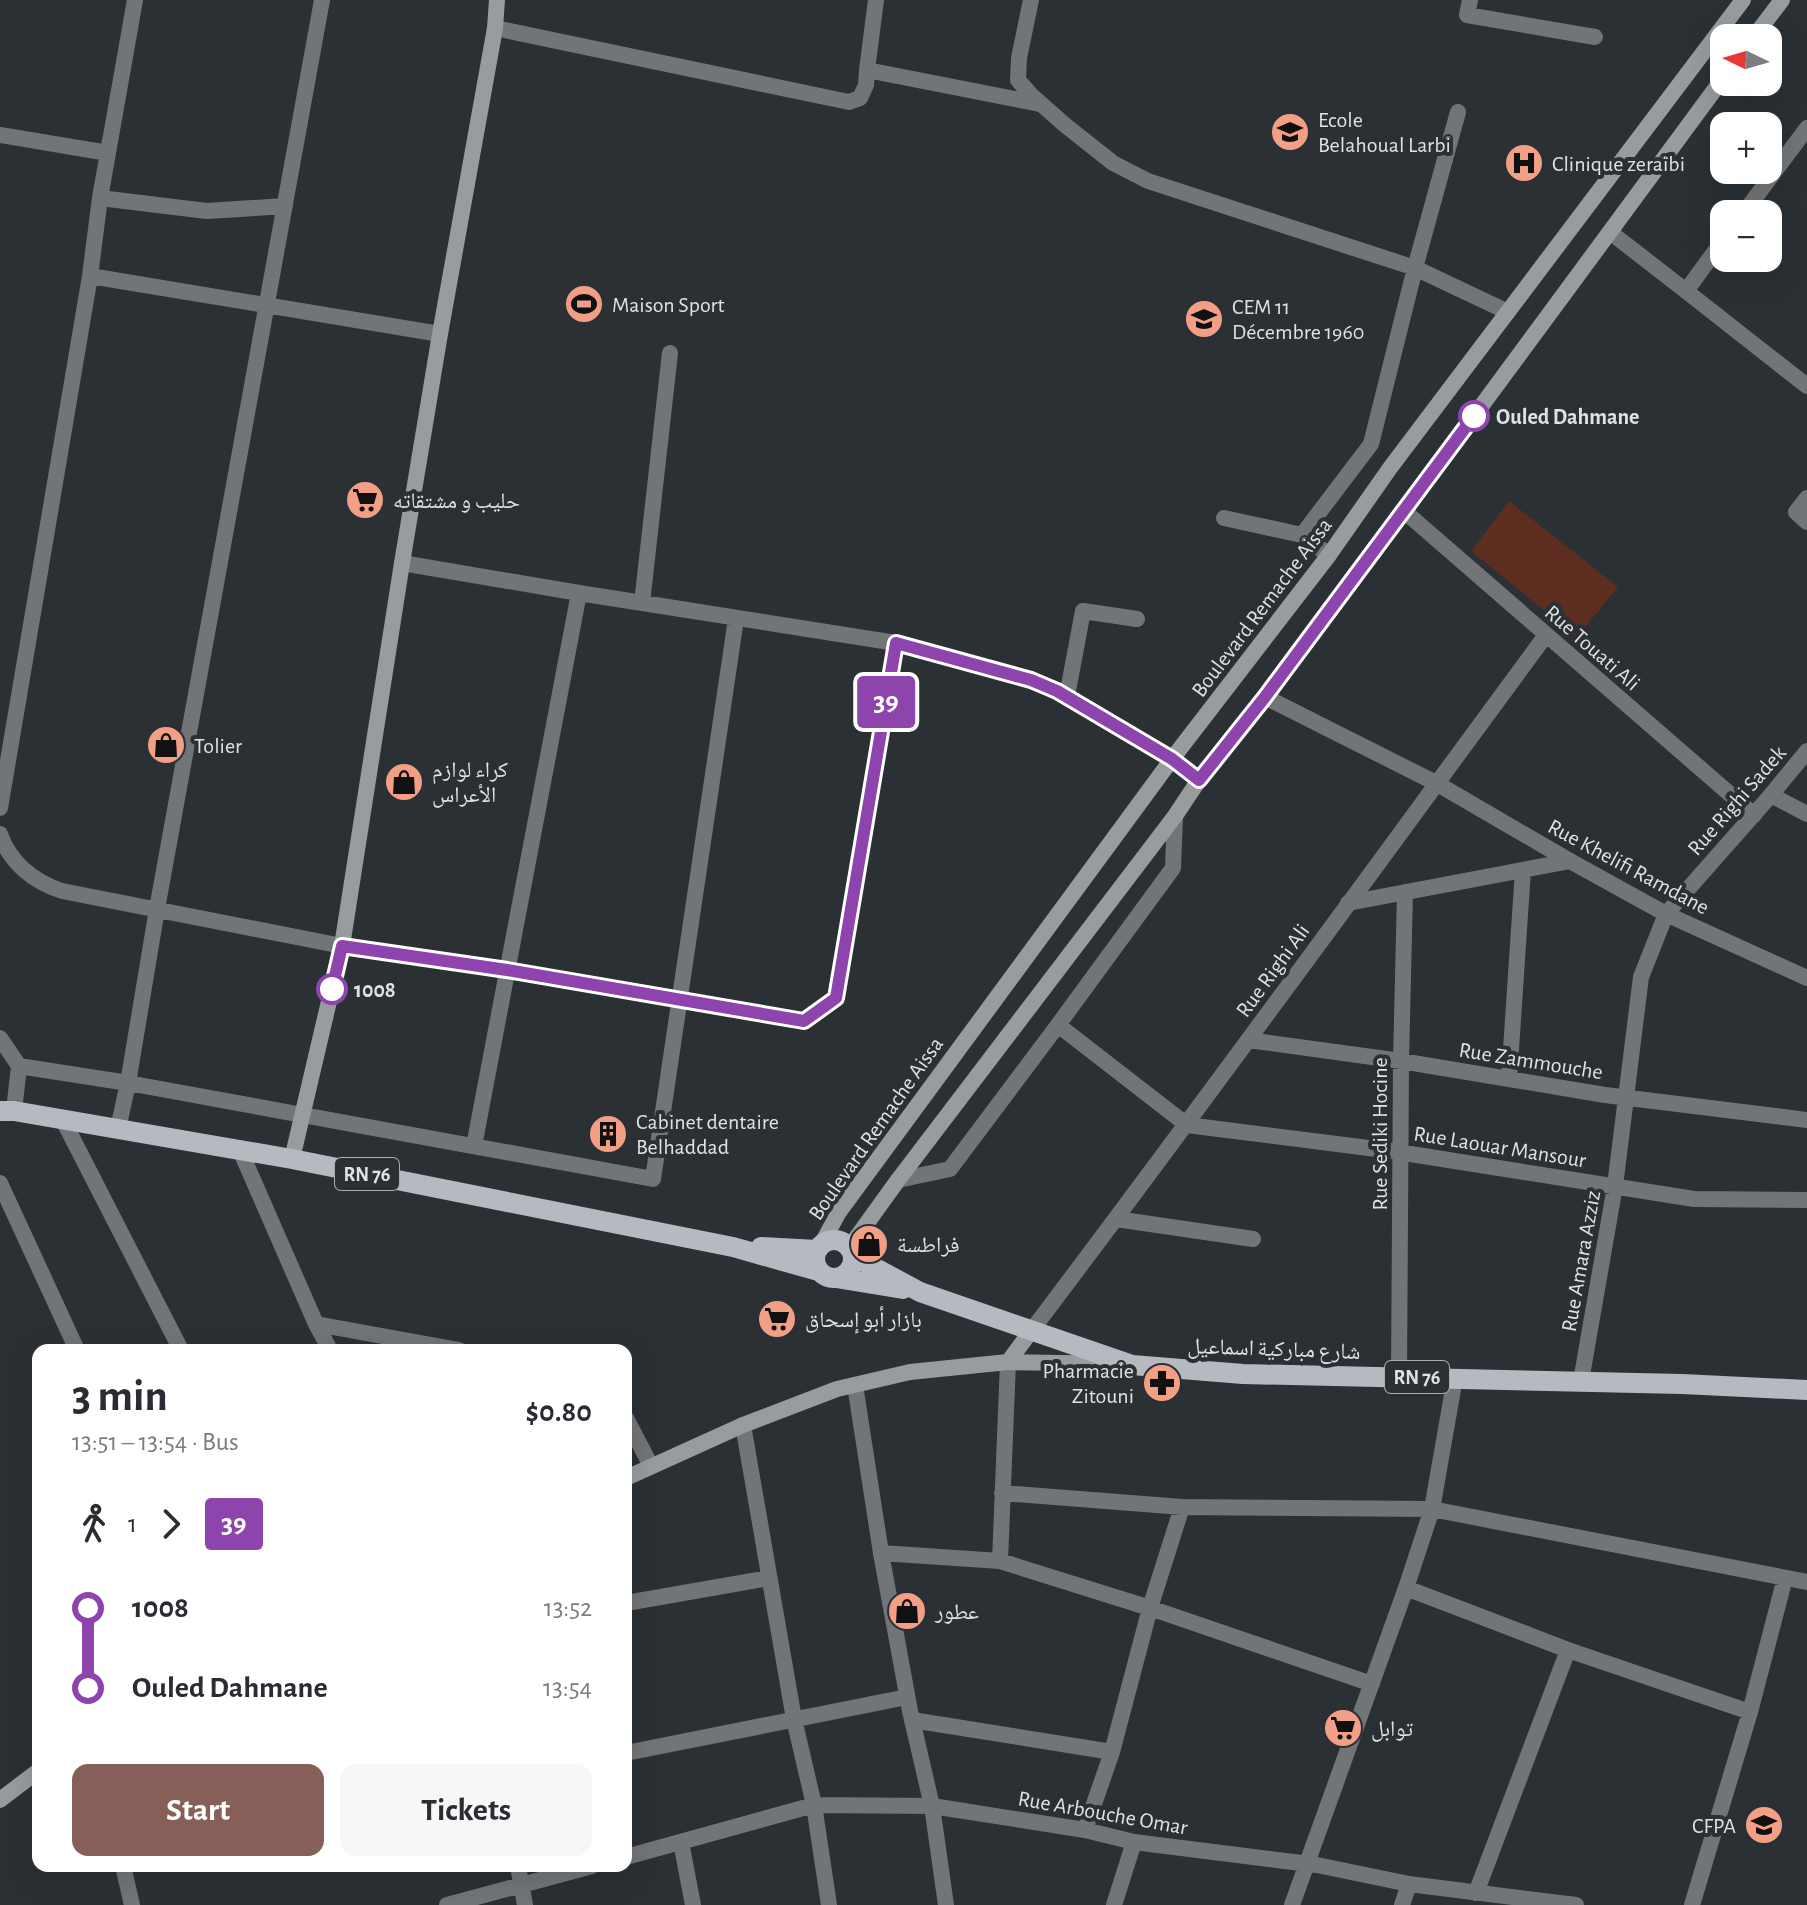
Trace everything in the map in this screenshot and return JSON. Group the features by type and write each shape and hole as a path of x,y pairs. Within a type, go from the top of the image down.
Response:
{"main road":[{"path":"292,1159 342,946 402,563 495,28 497,0"},
{"name":"Boulevard Remache Aissa","path":"819,1247 839,1212 1172,759 1329,555 1390,468 1743,0"},
{"path":"1764,24 1782,0"},
{"path":"851,1252 898,1180 1265,697 1710,96"},
{"name":"RN 76","path":"7,1111 292,1159 733,1247 827,1275 920,1292 1032,1330"},
{"path":"825,1242 843,1242 851,1252 853,1263 847,1273 827,1275 814,1261 819,1247 825,1242"},
{"name":"RN 76","path":"733,1247 819,1247"},
{"name":"RN 76","path":"851,1252 920,1292"},
{"path":"1008,1362 1032,1330"},
{"name":"شارع مباركية اسماعيل","path":"1032,1330 1132,1365 1243,1374 1581,1381 1807,1390"},
{"path":"632,1475 743,1425 837,1389 910,1372 1008,1362 1132,1365"},
{"path":"0,1800 32,1776"}],"street":[{"path":"0,808 135,0"},
{"path":"118,1129 322,0"},
{"path":"495,28 849,102 860,98 866,85 876,0"},
{"path":"1031,0 1019,58 1018,80 1065,125 1113,163 1148,181 1415,268 1508,312"},
{"path":"1470,0 1467,15 1595,37"},
{"path":"867,70 1042,104"},
{"path":"1302,535 1371,444 1458,112"},
{"path":"1753,200 1807,128"},
{"path":"0,135 108,153"},
{"path":"100,198 207,211 285,206"},
{"path":"1610,232 1807,386"},
{"path":"1686,291 1710,258"},
{"path":"90,276 440,334"},
{"path":"642,603 670,353"},
{"path":"1371,444 1390,468"},
{"path":"1807,498 1796,512 1807,522"},
{"name":"Rue Touati Ali","path":"1404,511 1754,815"},
{"path":"1224,518 1302,535 1329,555"},
{"path":"402,563 896,643 1031,680 1067,696 1172,759 1199,780"},
{"path":"474,1146 579,593"},
{"path":"1067,696 1083,611 1137,619"},
{"path":"0,1038 19,1066 302,1114 653,1179 736,619"},
{"name":"Rue Righi Ali","path":"1032,1330 1187,1125 1546,635"},
{"path":"0,834 24,870 48,887 62,891 342,946 507,970 804,1021 836,998 896,643"},
{"name":"Rue Khelifi Ramdane","path":"1265,697 1436,783 1666,914 1807,978"},
{"name":"Rue Righi Sadek","path":"1666,914 1807,751"},
{"path":"1771,795 1807,814"},
{"path":"898,1180 950,1169 1173,868 1175,816"},
{"path":"1348,903 1570,861"},
{"path":"1509,1079 1523,870"},
{"name":"Rue Sediki Hocine","path":"1399,1377 1405,892"},
{"name":"Rue Amara Azziz","path":"1581,1381 1615,1186 1641,977 1666,914"},
{"path":"1058,1025 1187,1125"},
{"name":"Rue Zammouche","path":"1248,1040 1626,1097 1807,1120"},
{"path":"7,1111 19,1066"},
{"path":"63,1120 178,1344"},
{"name":"Rue Laouar Mansour","path":"1187,1125 1401,1153 1694,1199 1807,1200"},
{"path":"240,1150 327,1344"},
{"path":"0,1183 74,1344"},
{"path":"1116,1219 1253,1239"},
{"path":"316,1324 426,1344"},
{"path":"1000,1561 1008,1362"},
{"path":"1292,1905 1432,1509 1455,1378"},
{"path":"855,1385 881,1553 907,1697 932,1806 946,1905"},
{"path":"743,1425 794,1719 814,1805 829,1905"},
{"path":"632,1430 651,1466"},
{"path":"1002,1493 1182,1507 1432,1509 1807,1582"},
{"path":"1085,1830 1112,1752 1150,1608 1182,1507"},
{"path":"881,1553 1000,1561 1150,1608 1372,1684"},
{"path":"632,1602 769,1578"},
{"path":"1692,1905 1750,1712 1785,1578"},
{"path":"1406,1588 1568,1650 1750,1712"},
{"path":"1476,1893 1568,1650"},
{"path":"632,1752 907,1697"},
{"path":"912,1720 1112,1752"},
{"name":"Rue Arbouche Omar","path":"632,1855 814,1805 932,1806 1085,1830 1134,1842 1306,1864 1409,1884 1576,1905"},
{"path":"681,1842 693,1905"},
{"path":"1114,1905 1134,1842"},
{"path":"124,1872 132,1905"},
{"path":"519,1872 525,1905"},
{"path":"447,1905 570,1872"},
{"path":"1402,1905 1409,1884"}],"shaded area":[{"path":"1509,501 1618,587 1577,637 1471,551"}],"bus line":[{"name":"39","path":"332,989 342,946 507,970 804,1021 836,998 896,643 1031,680 1057,691 1172,759 1199,780 1265,697 1474,416"}],"place":[{"name":"Ecole Belahoual Larbi","path":"1290,132"},
{"name":"Clinique zeraïbi","path":"1524,163"},
{"name":"Maison Sport","path":"584,304"},
{"name":"CEM 11 Décembre 1960","path":"1204,319"},
{"name":"Ouled Dahmane","path":"1474,416"},
{"name":"حليب و مشتقاته","path":"365,500"},
{"name":"Tolier","path":"166,745"},
{"name":"كراء لوازم الأعراس","path":"404,782"},
{"name":"1008","path":"332,989"},
{"name":"Cabinet dentaire Belhaddad","path":"608,1134"},
{"name":"فراطسة","path":"869,1244"},
{"name":"بازار أبو إسحاق","path":"777,1319"},
{"name":"Pharmacie Zitouni","path":"1162,1383"},
{"name":"عطور","path":"907,1611"},
{"name":"توابل","path":"1343,1728"},
{"name":"CFPA","path":"1764,1825"}]}
